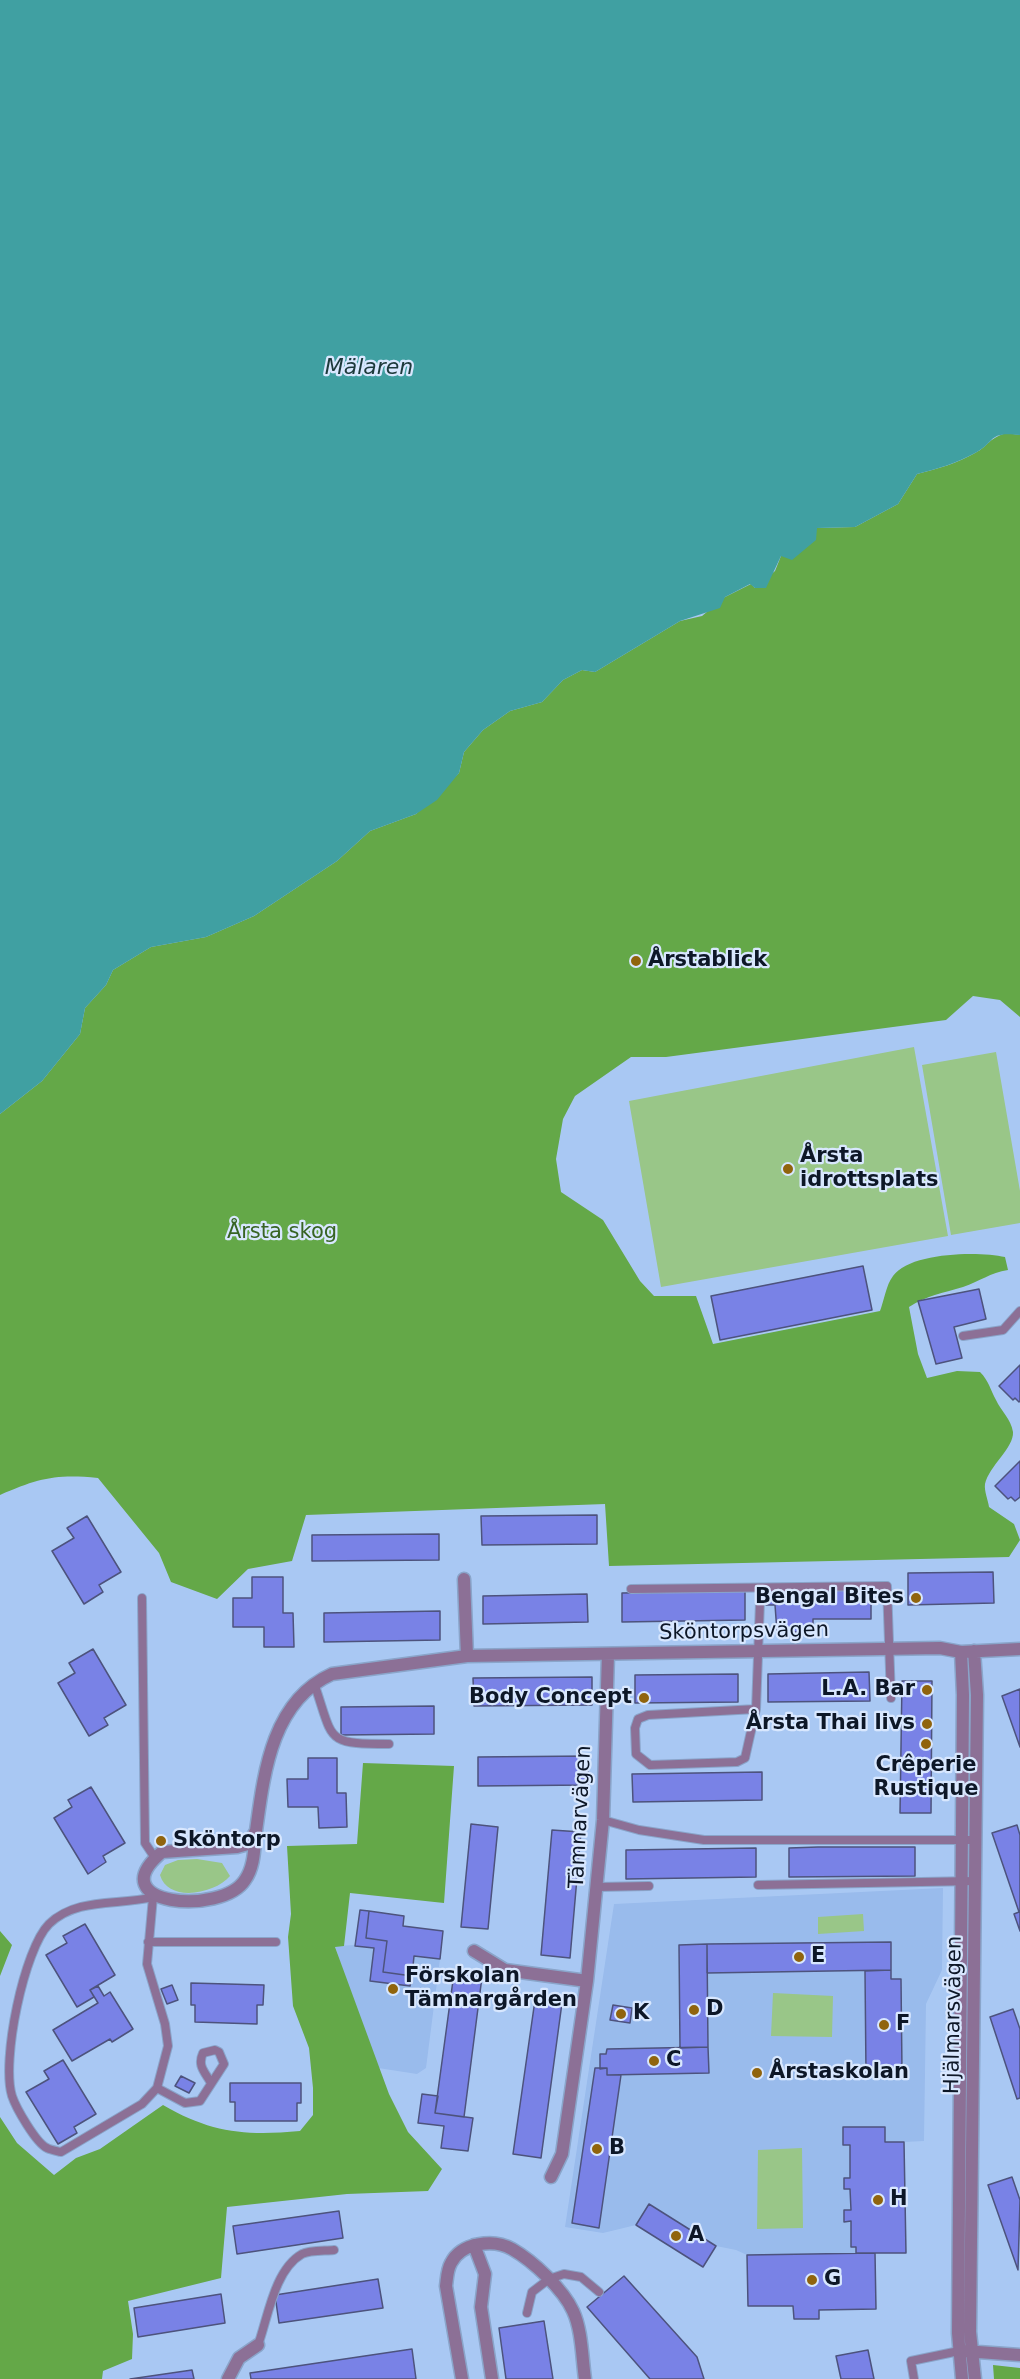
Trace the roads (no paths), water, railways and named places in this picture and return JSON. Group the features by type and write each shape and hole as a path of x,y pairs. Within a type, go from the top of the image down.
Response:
{"street":[{"path":"464,1579 467,1656"},
{"name":"Sköntorpsvägen","path":"153,1896 177,1901 207,1900 236,1888 245,1881 253,1860 256,1831 276,1733 298,1696 314,1683 332,1674 467,1656 940,1648 961,1652 1020,1649"},
{"name":"Hjälmarsvägen","path":"962,2379 965,2351 975,1881 974,1651"},
{"name":"Hjälmarsvägen","path":"961,1652 965,2351 975,2379"},
{"name":"Tämnarvägen","path":"551,2177 562,2154 587,1982 603,1820 608,1654"},
{"path":"153,1896 147,1891 144,1880 155,1858 162,1852 237,1847 248,1844 256,1831"},
{"path":"474,1951 505,1970 587,1982"},
{"path":"462,2379 447,2280 450,2264 459,2252 474,2245 498,2244 511,2248 549,2279 573,2311 585,2379"},
{"path":"474,2245 485,2274 481,2307 492,2379"},
{"path":"228,2379 239,2358 258,2345"},
{"path":"965,2351 1020,2355"}],"lane":[{"path":"963,1336 1003,1330 1020,1311"},
{"path":"631,1589 887,1586 891,1698"},
{"path":"142,1598 145,1843 155,1858"},
{"path":"756,1709 648,1715 638,1719 635,1728 636,1754 650,1765 737,1762 745,1758 756,1709 760,1651 760,1602"},
{"path":"314,1683 331,1733 338,1740 350,1744 389,1744"},
{"path":"603,1820 639,1830 704,1840 975,1840"},
{"path":"758,1886 975,1881"},
{"path":"597,1887 649,1886"},
{"path":"153,1896 147,1964 165,2024 168,2046 157,2088 142,2104 61,2152 47,2148 33,2133 12,2097 9,2072 17,2005 38,1936 51,1922 80,1905 129,1903 153,1896"},
{"path":"148,1941 276,1942"},
{"path":"157,2088 185,2103 194,2104 205,2096 211,2083"},
{"path":"258,2345 281,2277 302,2254 334,2250"},
{"path":"527,2313 532,2292 549,2279 564,2274 581,2277 598,2292"},
{"path":"914,2379 911,2361 965,2351"}],"water":[{"name":"Mälaren","path":"0,0 1020,0 1020,435 997,436 968,457 917,474 898,504 855,527 817,528 816,540 792,560 781,556 766,588 755,588 750,584 725,597 720,608 680,621 595,672 582,670 563,680 542,702 510,711 483,730 464,752 459,773 437,800 416,814 370,831 337,861 254,916 206,937 151,947 113,970 106,985 85,1008 80,1034 42,1081 0,1114"}],"place":[{"name":"Årstablick","path":"636,961"},
{"name":"Årsta idrottsplats","path":"788,1169"},
{"name":"Bengal Bites","path":"916,1598"},
{"name":"L.A. Bar","path":"927,1690"},
{"name":"Body Concept","path":"644,1698"},
{"name":"Årsta Thai livs","path":"927,1724"},
{"name":"Crêperie Rustique","path":"926,1744"},
{"name":"Sköntorp","path":"161,1841"},
{"name":"E","path":"799,1957"},
{"name":"Förskolan Tämnargården","path":"393,1989"},
{"name":"D","path":"694,2010"},
{"name":"K","path":"621,2014"},
{"name":"F","path":"884,2025"},
{"name":"C","path":"654,2061"},
{"name":"Årstaskolan","path":"757,2073"},
{"name":"B","path":"597,2149"},
{"name":"H","path":"878,2200"},
{"name":"A","path":"676,2236"},
{"name":"G","path":"812,2280"}],"park label":[{"name":"Årsta skog","path":"282,1233"}]}
